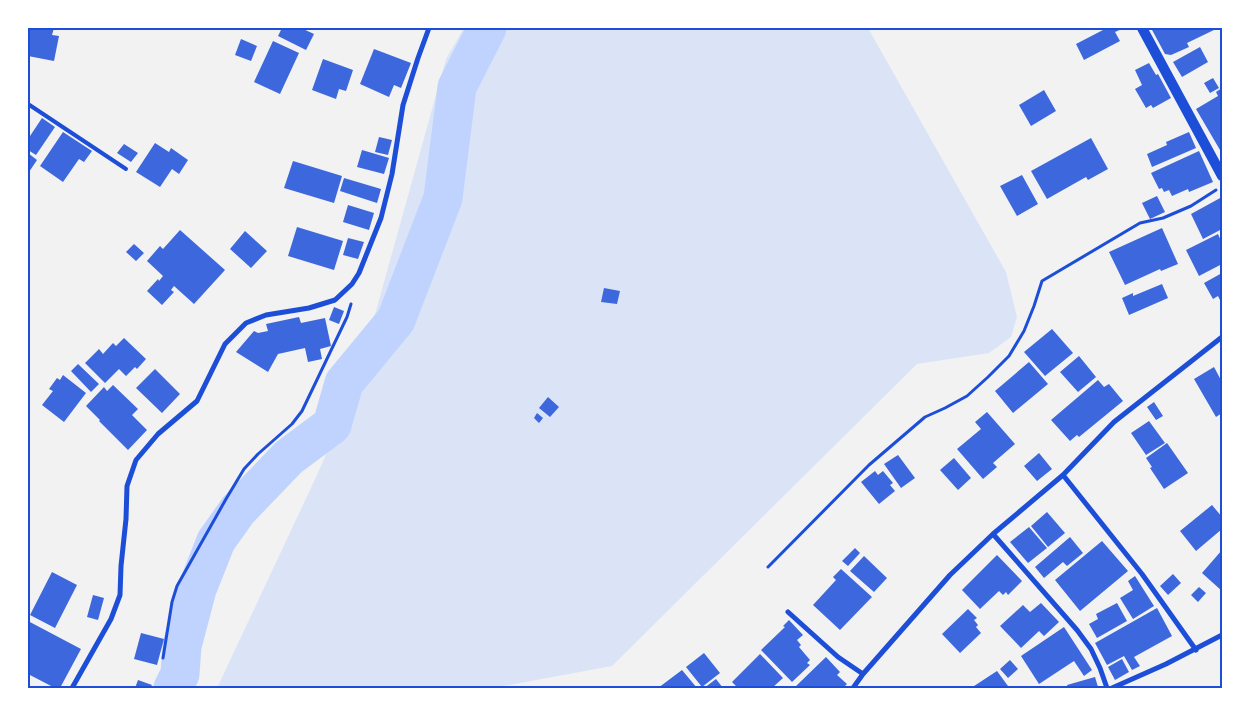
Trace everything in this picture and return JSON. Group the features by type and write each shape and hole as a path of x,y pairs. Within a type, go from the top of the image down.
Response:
{"main road":[{"path":"1142,28 1222,176"}],"street":[{"path":"72,688 111,619 120,595 127,486 136,460 158,434 196,400 225,344 246,322 266,315 309,308 335,300 352,284 359,273 380,218 392,174 404,105 429,28"},
{"path":"853,688 863,674 950,575 993,534 1063,475 1114,422 1222,338"},
{"path":"1063,475 1142,574 1196,650"},
{"path":"993,534 1077,630 1091,649 1107,688"},
{"path":"788,612 838,658 863,674"},
{"path":"1112,688 1196,650 1222,635"}],"lane":[{"path":"28,104 126,169"}],"path":[{"path":"768,567 869,465 925,417 967,396 988,378 1009,356 1024,331 1042,281 1140,223 1164,218 1191,206 1222,186"},
{"path":"163,658 172,602 177,586 244,470 258,454 292,424 302,410 347,317 351,303 352,284"}],"shaded area":[{"path":"464,28 868,28 1006,272 1017,317 1011,337 989,353 917,364 612,666 493,688 217,688 317,475 354,390 446,59"}],"building":[{"path":"28,28 54,28 52,35 59,36 54,61 28,56"},
{"path":"282,28 301,28 314,34 306,50 278,36"},
{"path":"1101,28 1124,28 1115,32 1120,41 1084,60 1076,44 1103,30"},
{"path":"1151,28 1216,29 1187,43 1189,47 1171,55 1165,54"},
{"path":"241,39 257,46 251,61 235,55"},
{"path":"273,41 299,53 280,94 254,82"},
{"path":"1200,47 1208,62 1182,77 1173,62"},
{"path":"374,49 411,63 401,88 394,85 389,97 360,84"},
{"path":"323,59 353,70 346,91 339,89 336,99 312,90"},
{"path":"1149,63 1156,75 1158,74 1171,98 1153,108 1151,105 1146,108 1135,89 1142,85 1135,70"},
{"path":"1213,78 1219,88 1210,93 1204,83"},
{"path":"1222,88 1222,149 1220,150 1196,109 1218,96 1216,92"},
{"path":"1044,90 1056,111 1031,126 1019,105"},
{"path":"42,118 55,127 36,155 28,150 28,139"},
{"path":"63,132 92,151 84,162 79,159 63,182 40,166"},
{"path":"1189,132 1196,148 1152,167 1147,154 1167,145 1166,142"},
{"path":"379,137 392,140 388,155 375,152"},
{"path":"1091,138 1108,169 1088,180 1086,177 1047,199 1031,171"},
{"path":"155,143 169,152 171,148 188,160 179,174 172,169 160,187 136,172"},
{"path":"124,144 138,153 131,162 117,153"},
{"path":"362,150 389,158 384,174 357,167"},
{"path":"1199,151 1213,182 1189,192 1188,189 1172,196 1169,190 1164,192 1162,188 1159,189 1151,173"},
{"path":"28,153 37,160 29,172 28,171"},
{"path":"293,161 342,176 334,203 284,188"},
{"path":"1022,175 1038,204 1017,216 1000,186"},
{"path":"344,178 381,189 377,203 340,191"},
{"path":"1157,196 1165,212 1150,219 1142,203"},
{"path":"1222,197 1222,229 1203,239 1191,214"},
{"path":"348,205 374,213 369,230 343,222"},
{"path":"297,227 343,241 334,270 288,256"},
{"path":"1162,228 1178,264 1161,271 1160,269 1125,285 1109,252"},
{"path":"180,230 225,270 194,304 174,286 171,290 174,292 162,305 147,291 163,276 147,261 160,246 163,249"},
{"path":"245,231 267,251 251,268 230,249"},
{"path":"1218,234 1222,243 1222,264 1199,276 1186,250"},
{"path":"348,238 364,242 358,259 343,255"},
{"path":"134,244 144,253 136,261 126,252"},
{"path":"1222,273 1222,304 1218,296 1213,299 1204,283"},
{"path":"1162,284 1168,298 1129,315 1122,298 1133,293 1133,296"},
{"path":"604,288 620,291 617,304 601,302"},
{"path":"334,307 344,311 339,324 329,320"},
{"path":"299,317 301,323 325,318 331,346 320,349 322,359 308,362 305,348 278,354 268,372 236,352 254,331 258,333 268,331 266,324"},
{"path":"1052,329 1073,353 1045,376 1024,352"},
{"path":"124,338 146,359 137,369 135,367 126,376 119,369 105,383 85,363 99,349 103,354 113,343 116,346"},
{"path":"1079,356 1096,377 1078,392 1060,372"},
{"path":"1029,362 1048,384 1013,413 995,391"},
{"path":"78,364 99,384 91,392 71,371"},
{"path":"1214,367 1222,382 1222,413 1216,417 1194,379"},
{"path":"155,369 180,394 162,413 136,388"},
{"path":"63,375 86,393 64,422 42,405 53,391 49,389 57,378 60,380"},
{"path":"1098,380 1104,387 1109,384 1123,401 1079,437 1077,435 1070,441 1051,420"},
{"path":"113,385 138,409 132,415 147,430 128,450 86,406 104,387 107,391"},
{"path":"548,397 559,407 550,417 539,408"},
{"path":"1154,402 1163,416 1156,420 1147,407"},
{"path":"987,412 1015,444 993,463 997,467 983,479 957,449 981,429 975,422"},
{"path":"537,413 543,418 539,423 534,418"},
{"path":"1149,421 1165,443 1146,455 1131,433"},
{"path":"1167,443 1188,473 1164,489 1150,468 1152,467 1146,458"},
{"path":"1039,453 1052,469 1037,481 1024,466"},
{"path":"898,455 915,478 901,488 884,464"},
{"path":"954,458 971,478 958,490 940,470"},
{"path":"875,471 878,475 883,471 893,483 890,485 895,491 879,504 861,482"},
{"path":"1212,505 1222,517 1222,529 1196,551 1180,531"},
{"path":"1047,512 1065,533 1048,547 1031,526"},
{"path":"1029,527 1047,548 1028,563 1010,542"},
{"path":"1070,537 1083,553 1067,566 1063,562 1044,578 1035,567"},
{"path":"1102,541 1128,571 1080,611 1055,580"},
{"path":"855,548 860,553 848,566 842,561"},
{"path":"1222,550 1222,591 1202,573"},
{"path":"997,555 1022,581 1008,595 1006,592 1003,595 999,591 980,609 962,590"},
{"path":"864,556 887,578 874,592 850,571"},
{"path":"841,569 872,597 840,630 813,605 836,580 833,577"},
{"path":"52,572 77,585 55,628 30,615"},
{"path":"1173,574 1181,583 1168,595 1160,586"},
{"path":"1135,576 1154,606 1133,619 1120,598 1133,590 1128,581"},
{"path":"1199,587 1206,593 1198,602 1191,595"},
{"path":"93,595 104,598 98,620 87,617"},
{"path":"1041,603 1059,622 1044,636 1039,631 1021,648 1000,626 1023,605 1030,612"},
{"path":"1117,603 1127,621 1097,638 1089,624 1098,619 1096,614"},
{"path":"1157,608 1172,636 1134,657 1140,666 1132,670 1124,656 1107,665 1095,643"},
{"path":"968,609 977,618 974,620 978,625 976,627 981,633 960,653 942,634"},
{"path":"789,620 803,635 797,640 801,645 799,647 810,660 807,663 810,665 792,682 761,650 785,627 783,626"},
{"path":"28,621 81,649 60,688 55,688 28,674"},
{"path":"1064,627 1092,670 1084,676 1074,661 1039,684 1021,656"},
{"path":"141,633 164,639 157,665 134,659"},
{"path":"704,653 720,673 702,687 686,667"},
{"path":"760,654 783,678 772,688 738,688 732,682"},
{"path":"826,657 840,672 837,675 847,684 843,688 795,687"},
{"path":"1122,659 1129,672 1115,680 1108,667"},
{"path":"1010,660 1018,669 1008,678 1000,669"},
{"path":"682,670 697,688 658,688"},
{"path":"997,671 1008,686 1004,688 971,688"},
{"path":"1095,677 1098,687 1068,688 1067,685"},
{"path":"716,679 723,688 704,688"},
{"path":"138,680 152,685 150,688 135,688"}],"waterway":[{"path":"173,688 180,674 182,646 197,589 216,541 238,510 289,457 332,425 344,383 396,320 443,198 457,87 487,28"}]}
